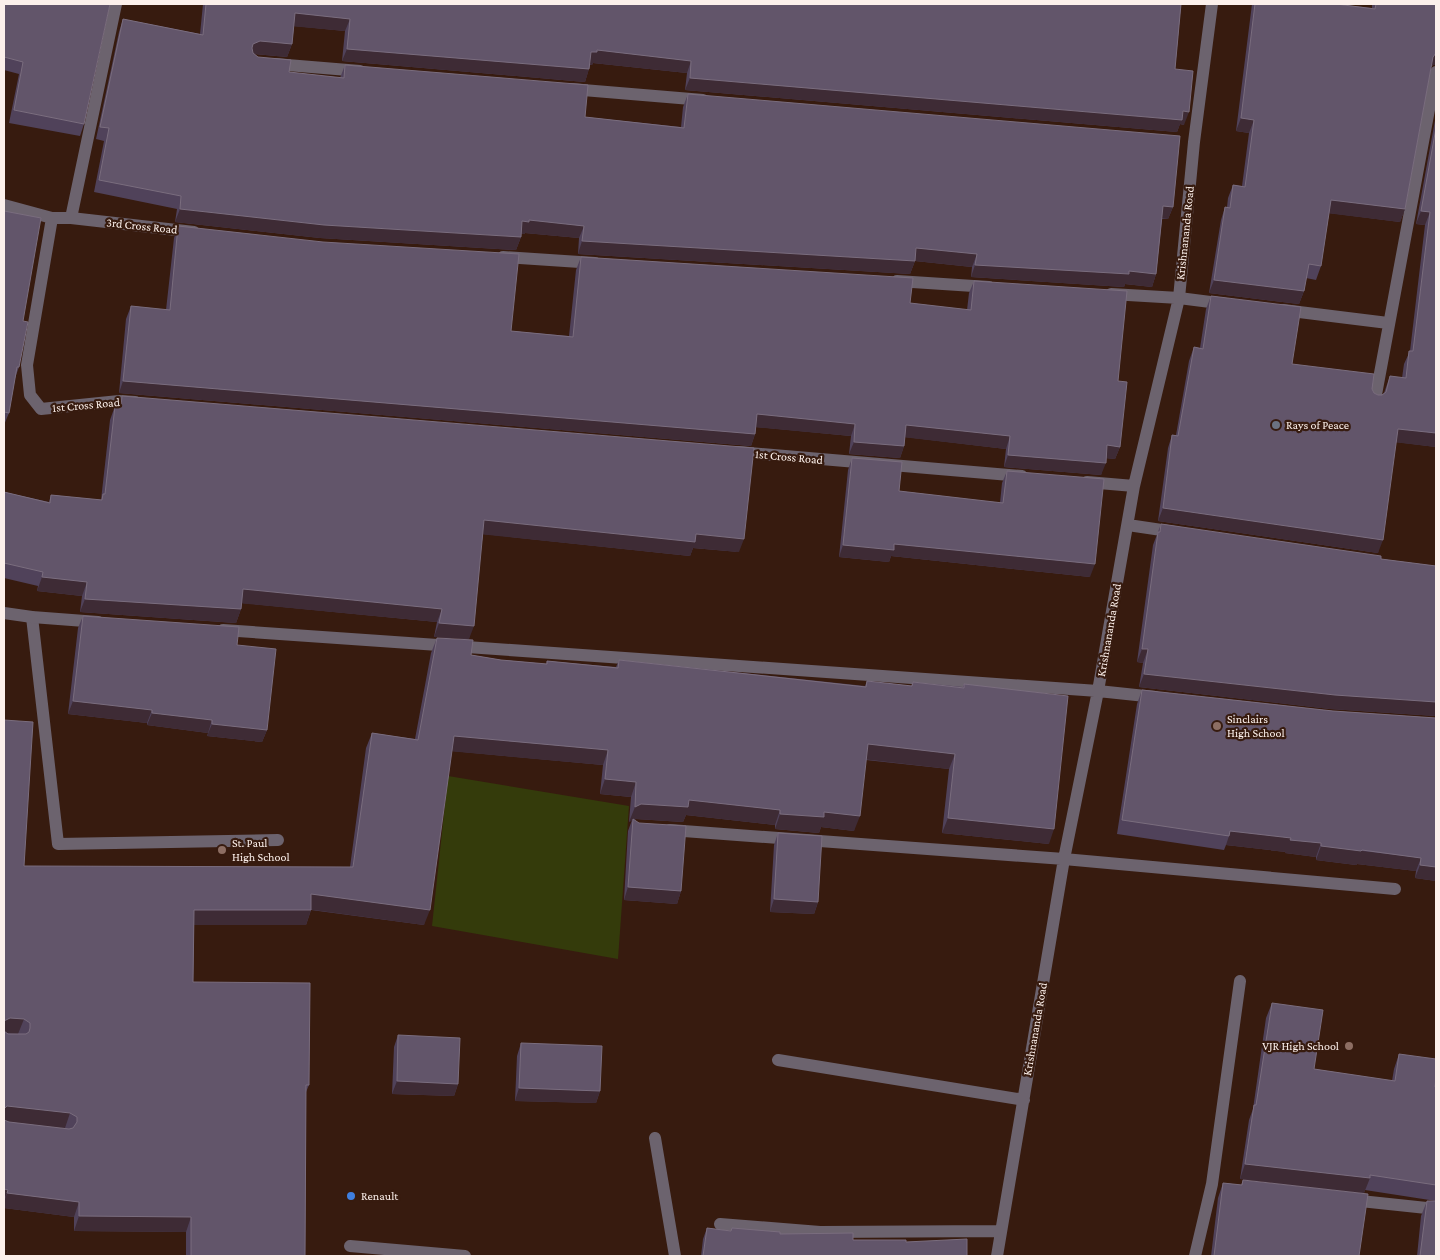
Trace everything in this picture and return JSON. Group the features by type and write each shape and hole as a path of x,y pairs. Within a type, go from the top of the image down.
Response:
{"street":[{"path":"71,218 116,4"},
{"name":"Krishnananda Road","path":"997,1256 1064,858 1098,690 1134,486 1179,298 1190,142 1212,4"},
{"path":"265,63 374,72"},
{"path":"1375,400 1436,72"},
{"path":"562,88 720,102"},
{"name":"3rd Cross Road","path":"4,205 52,218 71,218 204,233"},
{"name":"1st Cross Road","path":"52,218 27,366 30,394 41,409 119,401 149,403"},
{"path":"487,256 606,263"},
{"path":"882,280 1001,287"},
{"path":"1100,293 1179,298 1236,305"},
{"path":"1274,309 1388,323"},
{"name":"1st Cross Road","path":"726,452 1035,477"},
{"path":"1075,481 1134,486"},
{"path":"1128,525 1186,534"},
{"path":"4,613 112,623"},
{"path":"32,617 58,844 278,840"},
{"path":"212,630 1098,690 1165,698"},
{"path":"654,829 1064,858 1395,890"},
{"path":"1195,1256 1217,1185 1240,981"},
{"path":"778,1060 1024,1100"},
{"path":"655,1138 675,1256"},
{"path":"1339,1198 1436,1209"},
{"path":"720,1224 820,1232 1001,1230"},
{"path":"350,1246 465,1256"}],"green space":[{"path":"448,776 629,806 618,959 432,926"}],"building":[{"path":"4,4 110,4 84,124 14,110 23,62 4,57"},
{"path":"206,4 1181,4 1175,69 1193,71 1189,112 1183,111 1182,120 690,78 691,61 597,50 597,52 591,52 589,69 347,49 350,19 295,13 292,44 260,41 253,44 253,53 258,57 291,60 289,72 344,78 345,65 588,85 585,117 684,128 688,94 1180,136 1173,207 1163,206 1156,274 1129,271 1129,274 975,265 977,254 916,248 915,261 582,241 584,226 529,220 529,222 522,221 521,237 324,225 180,209 181,196 99,180 109,128 100,127 123,19 203,35"},
{"path":"1255,4 1336,4 1375,9 1376,4 1436,4 1436,53 1433,57 1405,209 1331,200 1321,266 1309,264 1304,291 1214,280 1225,207 1230,208 1233,185 1245,187 1254,120 1241,118"},
{"path":"1436,128 1436,433 1398,429 1383,540 1163,508 1172,435 1178,436 1194,347 1203,349 1211,296 1301,307 1292,364 1374,374 1372,389 1378,395 1386,392 1390,376 1406,378 1409,351 1413,351 1430,212 1421,211"},
{"path":"4,211 41,218 23,321 28,322 19,367 17,367 9,413 4,412"},
{"path":"178,226 323,242 519,254 511,331 573,337 581,257 913,278 910,303 971,310 974,281 1127,291 1118,381 1127,382 1120,447 1107,445 1106,463 1008,455 1010,436 906,425 904,446 854,442 855,424 757,414 755,434 123,381 131,306 170,310"},
{"path":"122,396 754,448 744,539 696,534 695,542 484,520 474,626 439,623 442,609 243,589 241,609 85,599 87,582 42,577 43,572 4,563 4,492 50,503 51,495 102,500 103,494 105,494 115,406 121,407"},
{"path":"852,458 902,462 899,491 1003,503 1007,471 1104,479 1095,564 894,544 894,550 843,545"},
{"path":"1161,524 1381,556 1381,559 1436,566 1436,702 1335,695 1144,674 1148,649 1142,649 1158,532 1160,532"},
{"path":"83,616 239,627 237,645 276,649 267,730 212,724 212,720 152,713 152,710 73,701"},
{"path":"437,638 473,640 471,655 501,660 547,664 547,661 618,668 619,660 866,687 867,681 912,686 913,682 964,688 964,684 1068,696 1054,829 948,818 955,754 868,744 860,816 824,812 824,817 780,814 780,810 689,800 688,807 641,804 635,807 636,782 605,779 608,750 454,736 430,910 311,894 311,910 194,910 193,982 310,983 309,1085 306,1085 305,1256 191,1256 191,1217 79,1216 79,1202 7,1193 8,1190 4,1189 4,1120 69,1129 73,1128 77,1122 77,1117 70,1113 7,1106 4,1109 4,1031 8,1034 26,1034 29,1032 30,1023 24,1019 10,1018 4,1021 4,720 33,722 24,866 353,867 372,733 418,740"},
{"path":"1142,690 1333,711 1436,718 1436,867 1420,865 1421,858 1321,846 1321,843 1290,840 1291,838 1230,831 1229,836 1122,820"},
{"path":"633,819 639,823 686,826 681,891 628,887"},
{"path":"778,833 822,836 818,902 774,899"},
{"path":"1272,1003 1323,1010 1314,1069 1395,1081 1399,1054 1436,1059 1436,1185 1370,1175 1370,1178 1245,1164"},
{"path":"398,1035 460,1038 458,1084 397,1081"},
{"path":"521,1043 602,1046 600,1091 519,1088"},
{"path":"1243,1180 1368,1194 1359,1256 1214,1256 1223,1183 1242,1185"},
{"path":"1427,1201 1436,1201 1436,1256 1420,1256"},
{"path":"707,1228 731,1231 732,1228 780,1232 780,1234 853,1233 853,1240 906,1240 906,1242 967,1239 967,1256 703,1256"}],"place":[{"name":"Rays of Peace","path":"1276,425"},
{"name":"Sinclairs High School","path":"1217,726"},
{"name":"St. Paul High School","path":"222,850"},
{"name":"VJR High School","path":"1349,1046"},
{"name":"Renault","path":"351,1196"}]}
